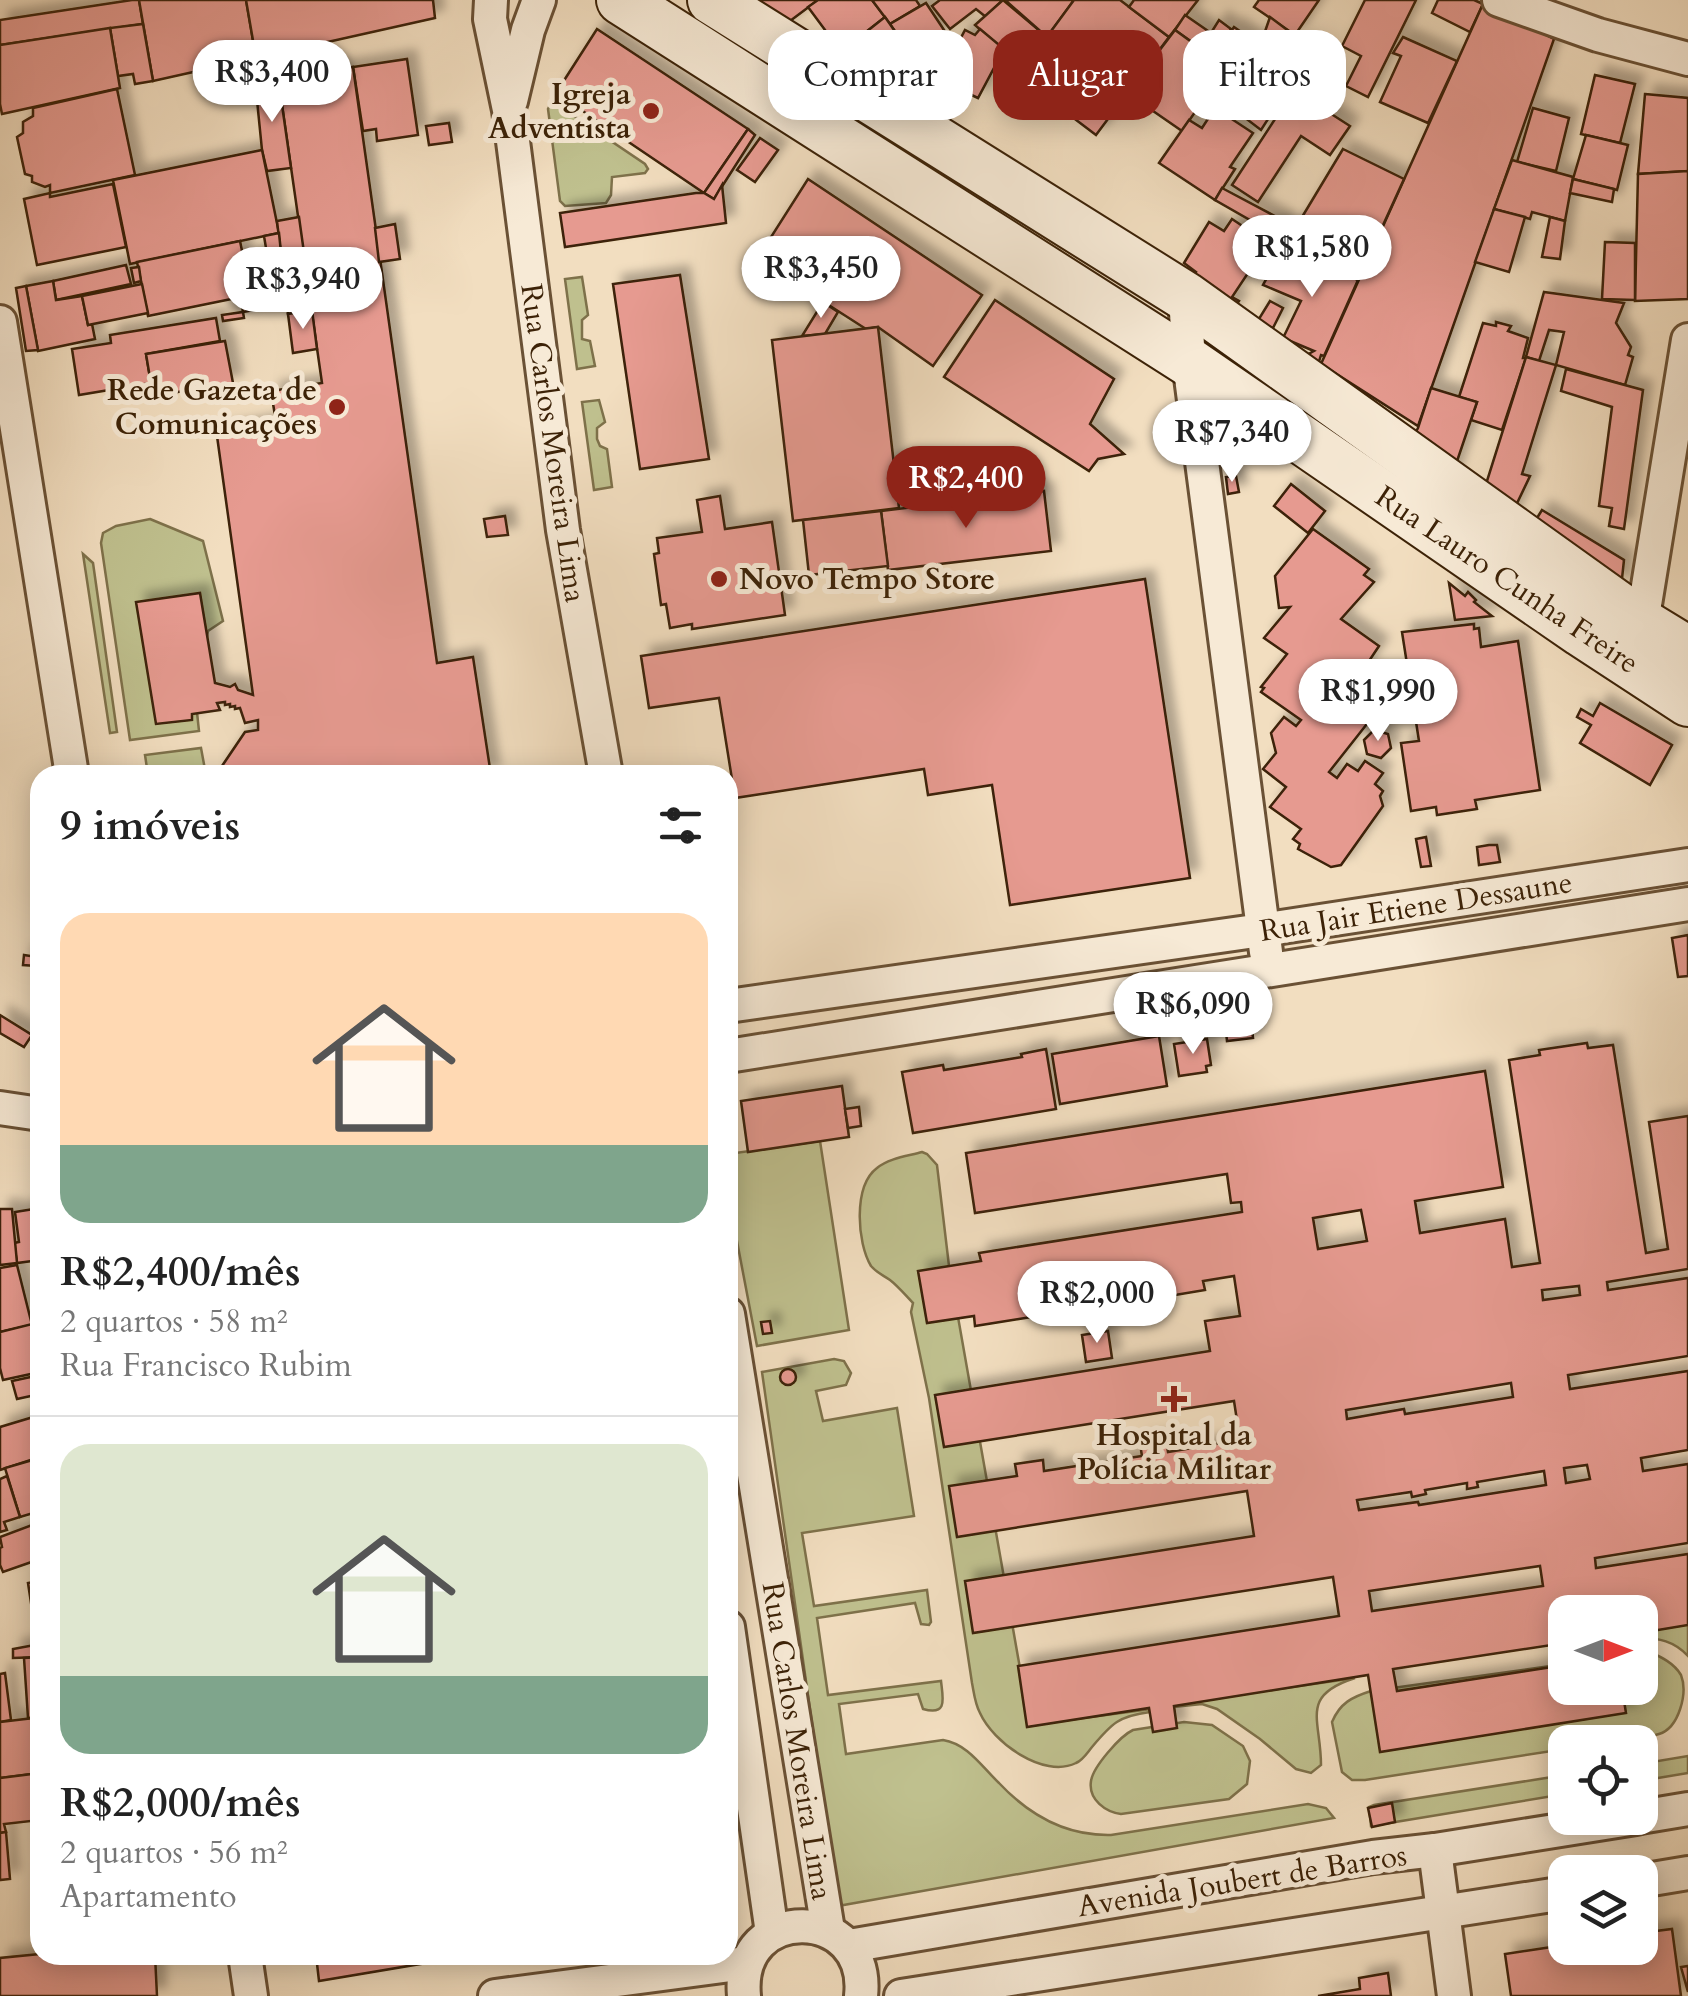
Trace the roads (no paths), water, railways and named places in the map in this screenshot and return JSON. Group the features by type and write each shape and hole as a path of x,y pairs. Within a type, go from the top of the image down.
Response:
{"street":[{"name":"Rua Carlos Moreira Lima","path":"492,0 490,19 509,110 563,530 604,765"},
{"name":"Rua Carlos Moreira Lima","path":"509,110 539,0"},
{"name":"Rua Lauro Cunha Freire","path":"621,0 1636,644 1688,651"},
{"name":"Rua Lauro Cunha Freire","path":"712,0 1186,296 1636,644 1688,702"},
{"path":"1499,0 1598,35 1688,59"},
{"path":"1186,296 1189,362 1270,970"},
{"path":"0,322 70,765"},
{"path":"1636,644 1688,340"},
{"name":"Rua Jair Etiene Dessaune","path":"738,1005 1688,865"},
{"name":"Rua Jair Etiene Dessaune","path":"738,1054 1688,904"},
{"path":"0,1108 30,1112"},
{"name":"Rua Carlos Moreira Lima","path":"738,1371 838,1938 858,1963 860,1996"},
{"name":"Rua Carlos Moreira Lima","path":"738,1697 772,1933"},
{"name":"Avenida Joubert de Barros","path":"1658,1814 1688,1809"},
{"name":"Avenida Joubert de Barros","path":"772,1933 799,1924 838,1938 1548,1832"},
{"path":"1435,1850 1454,1996"},
{"path":"1658,1878 1688,1873"},
{"name":"Avenida Joubert de Barros","path":"901,1996 1548,1896"},
{"path":"744,1996 746,1963 761,1941 772,1933"},
{"path":"738,1964 746,1963"},
{"path":"247,1965 251,1996"},
{"path":"495,1996 731,1965"}],"place":[{"name":"Igreja Adventista","path":"651,111"},
{"name":"Rede Gazeta de Comunicações","path":"337,407"},
{"name":"Novo Tempo Store","path":"719,579"},
{"name":"Hospital da Polícia Militar","path":"1174,1399"}]}
